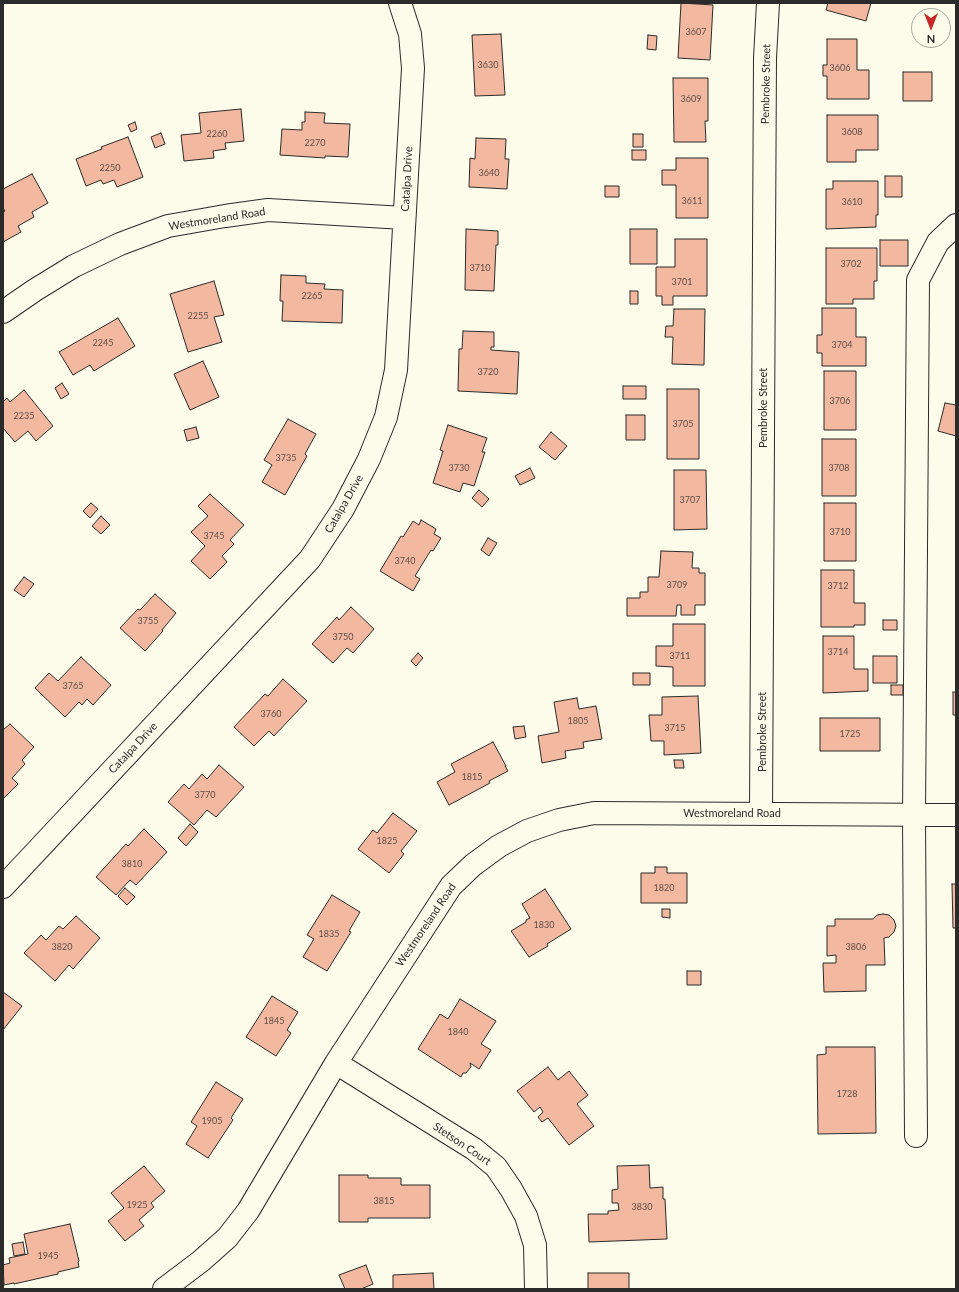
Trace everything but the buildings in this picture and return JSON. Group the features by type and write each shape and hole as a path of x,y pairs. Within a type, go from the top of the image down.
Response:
{"street":[{"name":"Catalpa Drive","path":"3,887 310,559 343,509 369,459 386,417 396,370 413,68 410,34 400,3"},
{"name":"Pembroke Street","path":"761,813 765,58 768,3"},
{"name":"Westmoreland Road","path":"3,312 74,266 120,244 168,226 268,210 404,218"},
{"path":"916,1136 914,816 918,280 938,242 956,225"},
{"name":"Westmoreland Road","path":"164,1289 201,1262 227,1238 248,1211 336,1064 451,886 473,865 499,846 527,831 559,820 594,812 914,816 956,815"},
{"name":"Stetson Court","path":"336,1064 474,1149 496,1167 511,1189 526,1216 535,1245 536,1289"}]}
